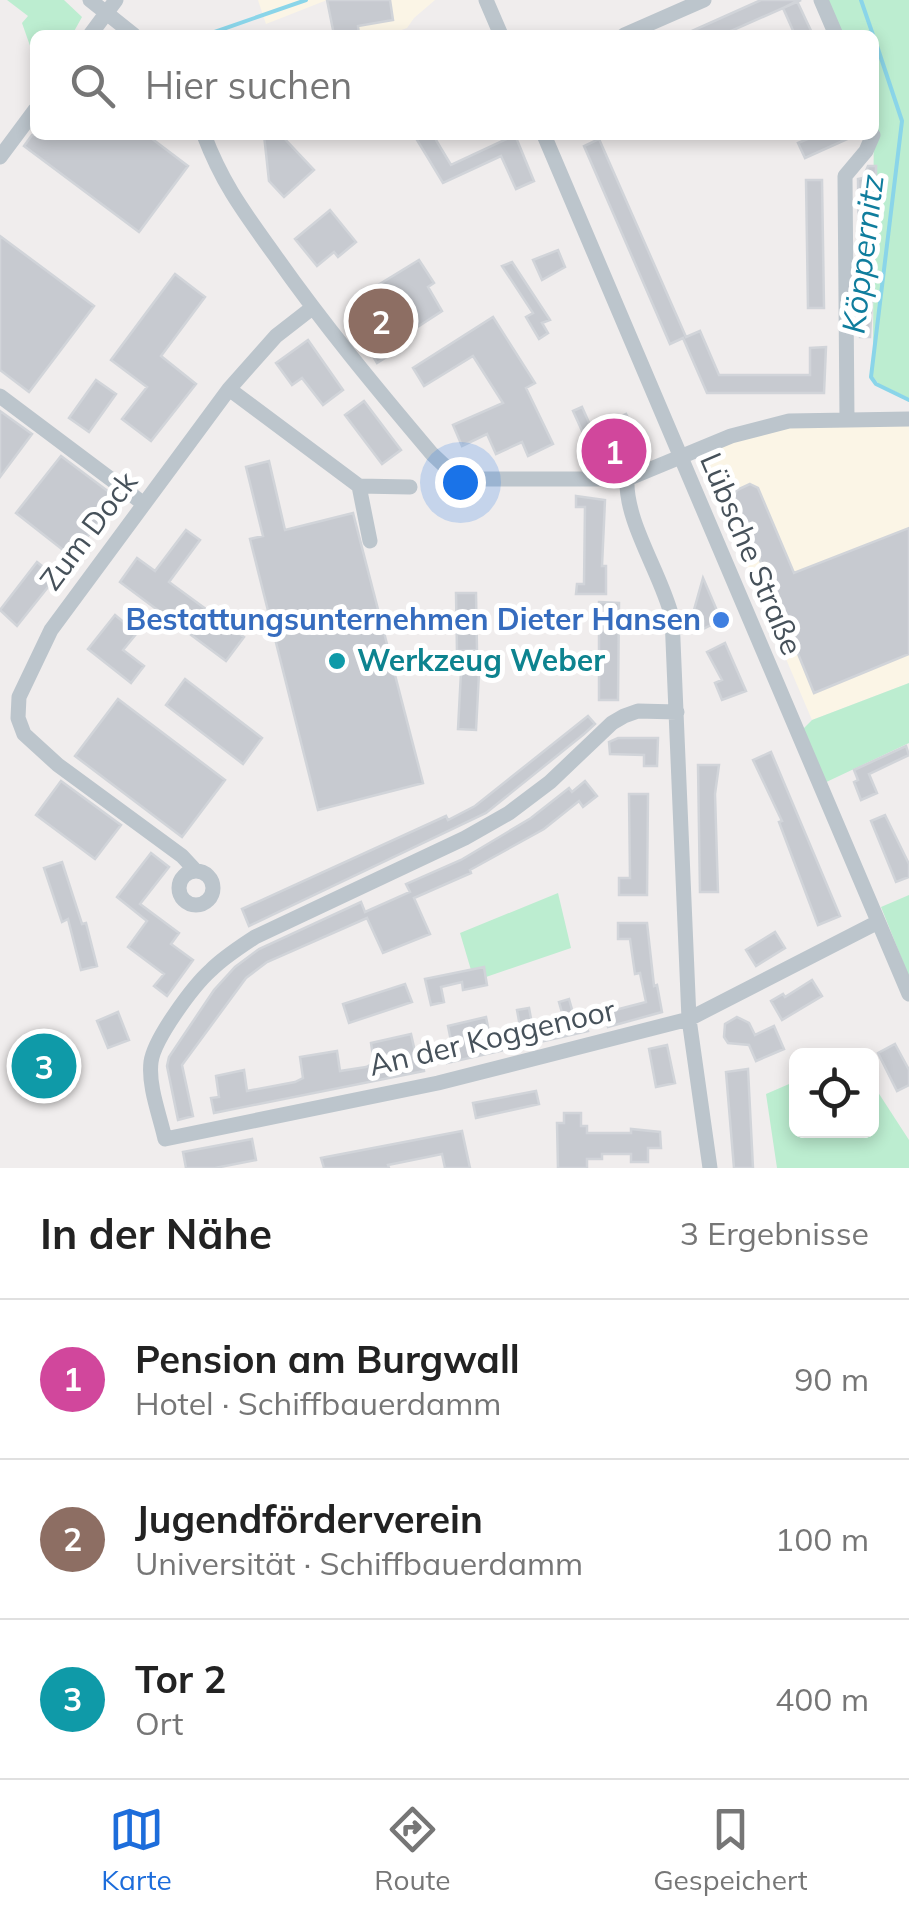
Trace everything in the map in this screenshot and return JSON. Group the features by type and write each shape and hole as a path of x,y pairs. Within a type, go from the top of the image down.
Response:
{"street":[{"path":"90,0 111,6 130,30"},
{"path":"486,0 499,30"},
{"path":"635,30 704,0"},
{"path":"821,0 834,30"},
{"path":"94,30 111,6"},
{"path":"0,157 30,117"},
{"path":"206,140 233,199 312,308 432,454 449,470 470,479 627,479 730,436 789,421 909,419"},
{"name":"Lübsche Straße","path":"546,140 909,994"},
{"path":"846,419 845,176 870,140"},
{"name":"Zum Dock","path":"18,718 20,697 50,630 229,389 276,336 312,308"},
{"path":"229,389 359,486 410,488"},
{"path":"0,396 144,504"},
{"path":"627,479 626,498 665,590 672,617 688,1019 710,1168"},
{"path":"359,486 370,542"},
{"name":"An der Koggenoor","path":"677,712 624,716 509,813 465,838 255,937 207,973 151,1057 165,1139 438,1084 688,1019 878,922"},
{"path":"0,723 18,718 24,734 58,765 182,856 195,870"}],"shaded area":[{"path":"258,0 327,0 266,24"},
{"path":"327,0 435,0 402,30 332,30"},
{"path":"909,419 909,683 812,720 697,450 789,421"}],"green space":[{"path":"7,0 64,0 82,17 75,30 30,30 30,46 22,23 28,16"},
{"path":"821,0 909,0 909,398 879,384 873,377 874,140 879,140 879,30 834,30"},
{"path":"909,683 909,743 820,785 798,734 812,720"},
{"path":"558,893 571,948 486,977 483,967 471,970 460,933"},
{"path":"909,895 909,977 881,907"},
{"path":"789,1084 789,1138 879,1138 879,1094 909,1140 909,1168 777,1168 766,1094"}],"building":[{"path":"327,0 390,0 393,20 358,26 358,30 333,30"},
{"path":"761,0 801,0 733,30 694,30"},
{"path":"797,1 811,30 793,30 783,8"},
{"path":"30,138 154,140 188,166 139,232 24,146"},
{"path":"265,140 286,140 314,170 284,197 269,181"},
{"path":"417,140 436,140 451,165 504,140 517,140 534,181 516,189 501,156 443,183"},
{"path":"599,140 686,337 700,331 719,375 810,375 810,348 826,347 824,393 707,393 683,338 670,344 584,146"},
{"path":"805,140 845,140 805,158 798,143"},
{"path":"868,166 876,166 876,179 870,179 872,300 870,337 860,337 858,179 863,178"},
{"path":"806,180 822,180 824,308 808,308"},
{"path":"330,210 356,242 338,257 334,252 317,266 295,239"},
{"path":"0,236 94,306 29,392 0,370"},
{"path":"558,250 565,267 542,280 533,260"},
{"path":"419,260 434,283 428,287 442,311 399,339 404,346 377,363 371,353 380,346 356,310 378,295 373,288"},
{"path":"512,262 550,320 542,323 548,333 539,339 526,317 533,313 502,266"},
{"path":"175,274 205,297 161,356 196,384 151,441 122,419 147,387 111,360"},
{"path":"493,317 535,383 526,388 553,444 528,456 522,442 496,454 487,434 462,446 453,425 503,403 473,356 424,386 413,368"},
{"path":"308,340 343,390 323,405 302,378 292,385 276,363"},
{"path":"96,380 116,394 89,432 69,418"},
{"path":"364,401 401,450 382,464 345,415"},
{"path":"582,407 600,447 618,437 610,422 626,414 643,446 599,468 573,411"},
{"path":"0,411 32,434 0,477"},
{"path":"61,456 117,498 72,557 16,513"},
{"name":"Werkzeug Weber","path":"269,461 285,530 353,513 423,783 318,810 250,539 263,536 246,467"},
{"path":"750,484 758,488 794,573 909,528 909,654 814,693 734,496"},
{"path":"576,496 605,500 602,566 606,566 606,594 576,594 577,584 584,584 585,507 576,507"},
{"path":"186,530 200,540 169,582 244,637 226,661 120,582 137,558 155,571"},
{"path":"37,562 56,577 17,626 0,610"},
{"path":"703,578 721,620 703,629 694,610"},
{"path":"456,593 476,593 477,650 457,651"},
{"path":"599,602 619,603 618,700 599,700"},
{"path":"115,615 137,633 123,650 144,666 131,683 88,649"},
{"path":"725,643 746,691 722,700 715,683 722,680 707,652"},
{"path":"461,672 479,673 476,730 458,729"},
{"path":"185,679 262,738 243,764 166,705"},
{"path":"118,699 225,780 182,837 75,756"},
{"path":"588,716 595,724 486,813 249,926 242,909 475,806"},
{"path":"618,738 658,738 657,766 644,766 644,755 610,754 609,742"},
{"path":"906,746 909,755 869,774 877,793 861,800 854,770"},
{"path":"771,752 840,916 818,925 779,822 782,821 753,760"},
{"path":"698,765 719,765 715,794 718,892 700,892"},
{"path":"61,781 121,825 95,859 36,815"},
{"path":"585,781 597,796 583,807 579,801 544,829 470,870 471,873 414,898 430,934 383,953 367,918 267,962 246,978 182,1065 193,1116 178,1120 167,1066 169,1057 214,990 235,967 259,949 361,902 365,912 410,892 406,884 461,860"},
{"path":"629,794 648,794 647,895 619,895 619,878 630,878"},
{"path":"885,815 909,864 909,877 896,882 871,821"},
{"path":"151,853 169,867 140,904 179,933 171,944 193,960 167,996 154,986 164,974 128,947 147,921 117,897"},
{"path":"62,862 82,924 86,923 97,966 81,970 68,919 62,922 44,868"},
{"path":"618,923 647,923 654,986 657,985 662,1012 608,1027 604,1013 646,1002 640,973 635,974 630,939 618,939"},
{"path":"775,932 785,948 756,966 746,950"},
{"path":"484,967 487,985 463,990 462,982 441,987 444,1002 431,1005 425,979"},
{"path":"812,980 822,996 782,1020 771,1001"},
{"path":"405,984 412,1002 349,1023 343,1004"},
{"path":"569,999 575,1020 585,1017 588,1031 447,1063 444,1047 452,1046 448,1026 486,1017 490,1037 521,1032 517,1010 529,1008 533,1029 542,1029 565,1023 559,1002"},
{"path":"118,1012 129,1040 108,1048 97,1021"},
{"path":"737,1017 749,1023 755,1035 774,1026 784,1049 756,1061 749,1045 728,1043 724,1037 725,1024"},
{"path":"411,1034 424,1071 214,1113 211,1098 219,1097 216,1076 244,1070 247,1091 295,1082 303,1078 300,1057 337,1051 340,1071 366,1067 374,1063 371,1043"},
{"path":"895,1044 909,1070 909,1085 897,1091 879,1052"},
{"path":"667,1045 675,1083 656,1087 649,1049"},
{"path":"62,1052 67,1065 26,1080 22,1067"},
{"path":"748,1069 753,1168 734,1168 726,1072"},
{"path":"536,1091 539,1104 476,1118 473,1103"},
{"path":"564,1113 581,1113 581,1126 587,1126 587,1133 631,1133 631,1129 660,1132 661,1148 648,1148 648,1162 631,1162 631,1154 602,1154 602,1159 587,1159 587,1168 558,1168 557,1123 564,1123"},
{"path":"462,1131 470,1168 445,1168 442,1154 388,1165 389,1168 324,1168 321,1158"},
{"path":"252,1139 256,1160 215,1168 186,1168 183,1152"}],"waterway":[{"name":"Köppernitz","path":"220,30 306,0"},
{"name":"Köppernitz","path":"861,0 871,30"},
{"name":"Köppernitz","path":"879,52 902,121 871,377 876,384 909,400"}],"place":[{"name":"Jugendförderverein","path":"381,321"},
{"name":"Pension am Burgwall","path":"614,451"},
{"name":"Bestattungsunternehmen Dieter Hansen","path":"721,620"},
{"name":"Werkzeug Weber","path":"337,661"},
{"name":"Tor 2","path":"44,1066"}]}
